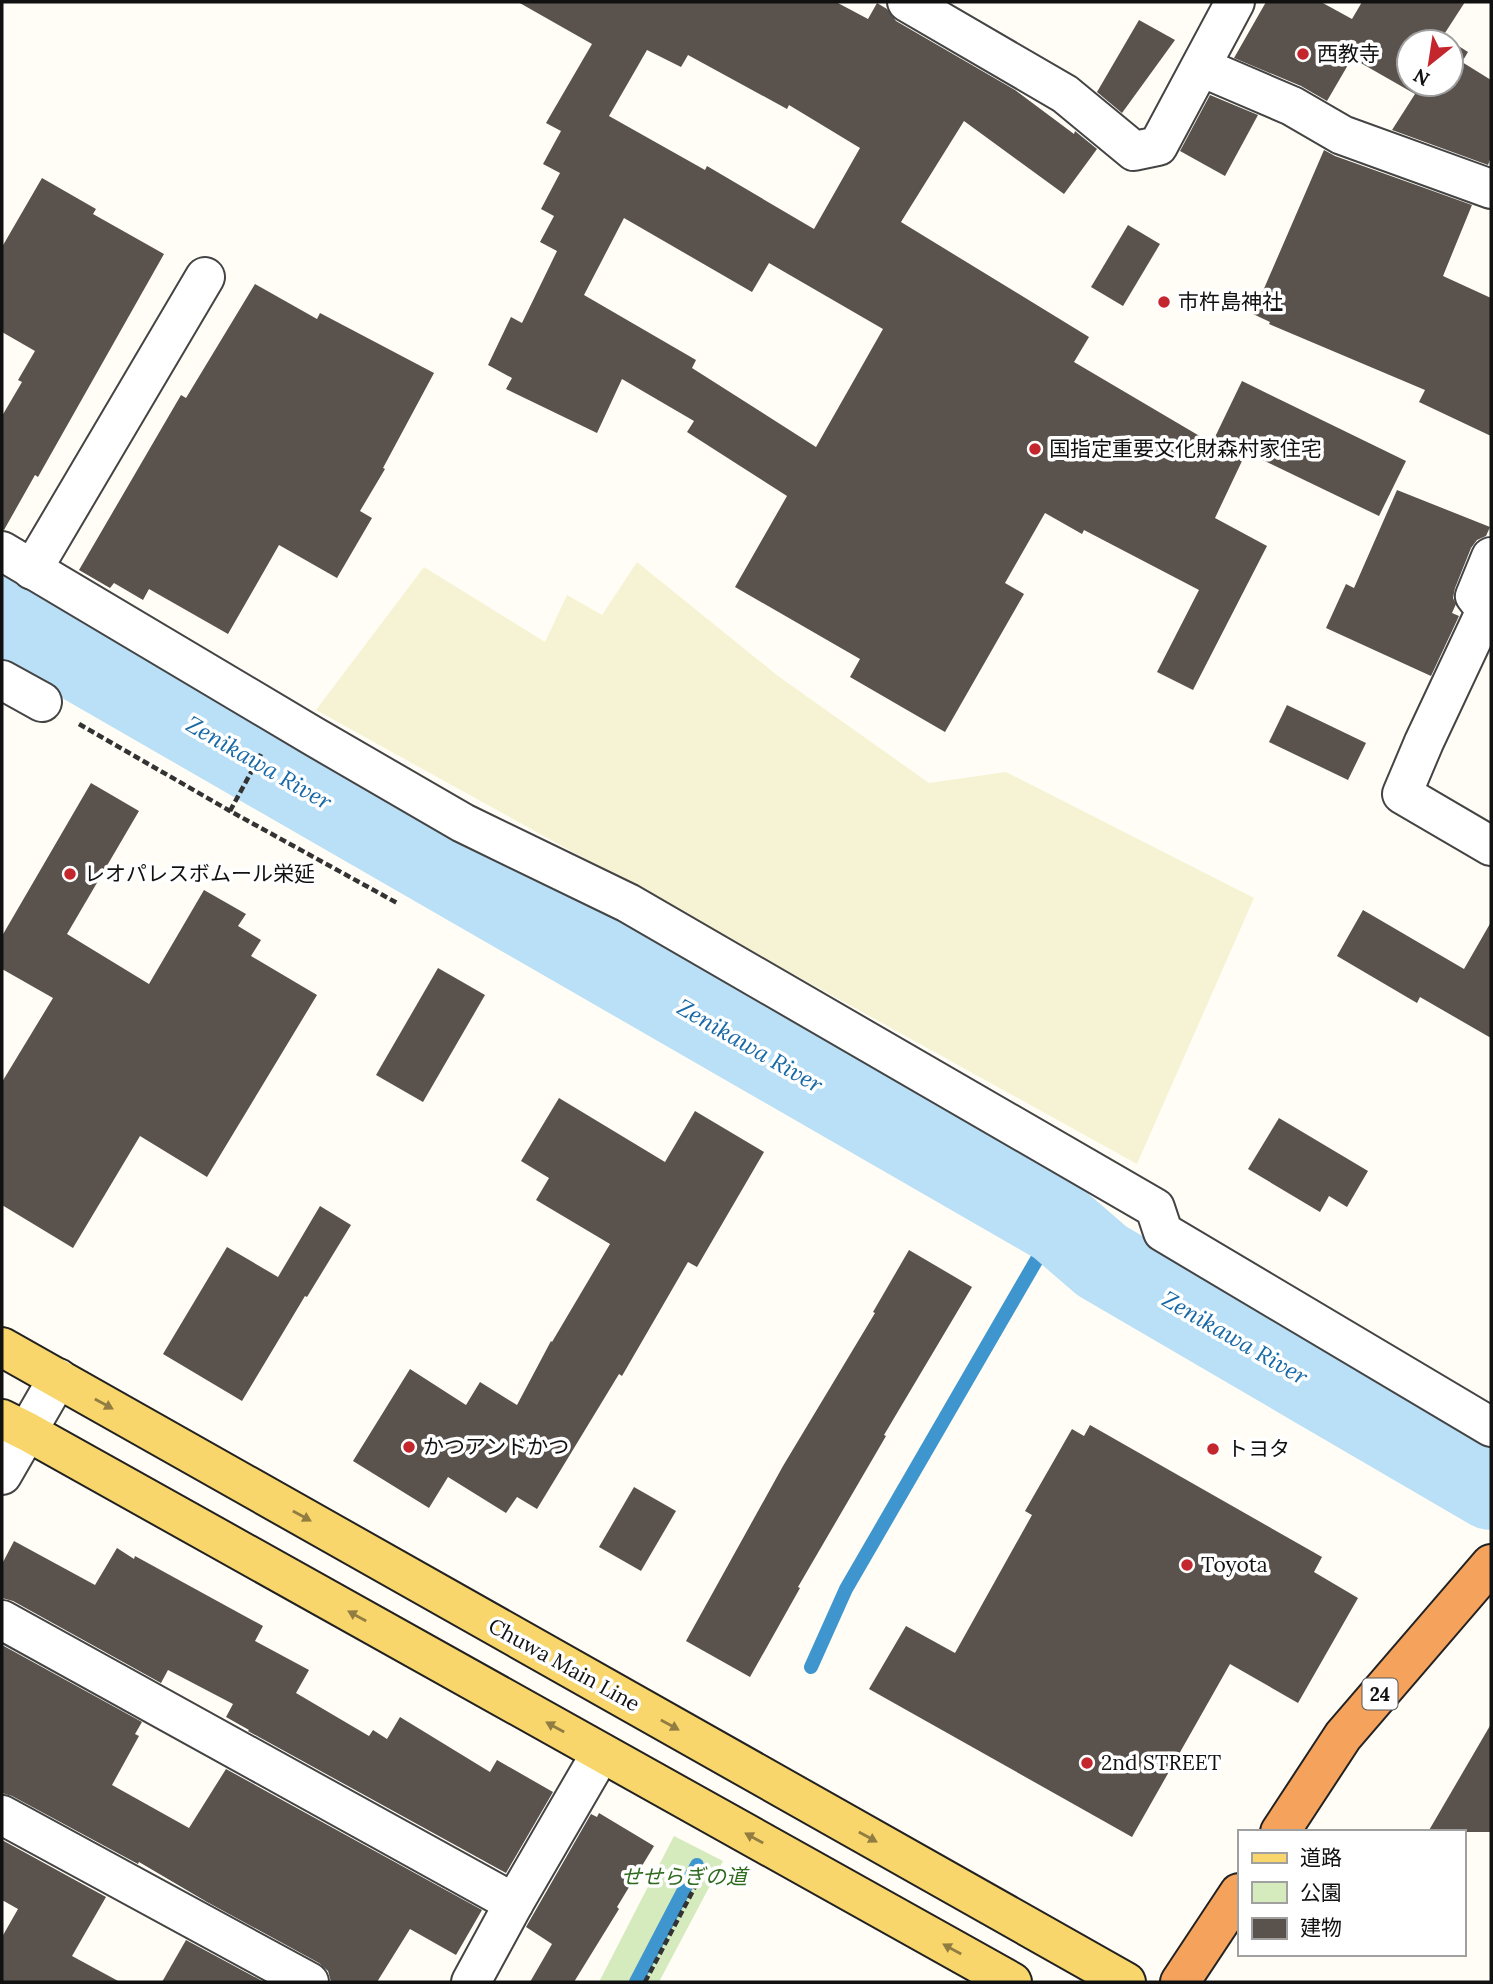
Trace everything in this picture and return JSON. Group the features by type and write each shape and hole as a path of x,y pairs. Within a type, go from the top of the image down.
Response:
{"highway":[{"name":"24","path":"1281,1830 1343,1736 1491,1564"},
{"path":"1180,1982 1238,1895"}],"main road":[{"name":"Chuwa Main Line","path":"2,1347 1126,1982"},
{"path":"15,1425 1012,1982"}],"street":[{"path":"907,2 1065,94 1134,151 1158,146 1235,2"},
{"path":"1201,67 1292,106 1342,135 1491,189"},
{"path":"205,277 17,561 463,822 628,902 1155,1208 1163,1232 1491,1427"},
{"path":"1491,557 1475,596 1486,610 1423,742 1402,794 1491,846"},
{"path":"2,680 42,702"},
{"path":"2,1475 15,1425 58,1378"},
{"path":"2,1620 514,1903"},
{"path":"471,1982 601,1753"},
{"path":"2,1815 309,1982"}],"path":[{"path":"42,702 230,811 399,904"},
{"path":"230,811 265,748"},
{"path":"645,1982 713,1852"}],"shaded area":[{"path":"637,562 778,676 929,783 1006,772 1254,898 1137,1164 316,710 424,567 545,642 567,595 602,615"}],"green space":[{"name":"せせらぎの道","path":"674,1836 723,1861 659,1982 599,1982"}],"building":[{"path":"518,2 836,2 868,19 877,3 887,9 896,21 1015,90 1097,149 1064,194 964,121 901,222 1089,337 1074,362 1242,461 1215,518 1267,546 1193,690 1157,672 1199,590 1084,530 1082,534 1045,513 1005,583 1024,594 945,732 850,677 860,659 735,587 787,496 687,432 694,421 622,379 597,433 506,389 512,378 488,365 511,317 522,323 557,251 540,242 554,216 541,209 560,173 543,164 561,131 546,123 592,44","holes":["647,50 681,67 688,55 787,109 789,105 860,148 814,229 707,166 705,170 609,116","624,218 752,292 769,263 883,329 816,447 692,368 696,360 584,295"]},
{"path":"1266,2 1321,2 1352,19 1362,2 1465,2 1448,28 1395,28 1395,83 1352,58 1327,101 1301,86 1234,58"},
{"path":"1139,20 1175,40 1122,113 1097,92"},
{"path":"1465,64 1491,80 1491,157 1488,165 1392,130 1412,98 1465,98"},
{"path":"1210,95 1258,115 1225,176 1180,151"},
{"path":"1324,150 1472,205 1443,276 1491,298 1491,436 1419,402 1425,390 1269,324 1270,322 1253,314"},
{"path":"42,178 96,209 93,214 164,254 38,477 35,475 4,530 2,416 22,382 18,380 35,351 2,332 2,247"},
{"path":"1128,225 1160,244 1123,306 1091,287"},
{"path":"255,284 317,319 320,313 434,373 383,468 385,469 360,511 372,518 337,578 279,545 228,634 149,589 143,600 114,583 110,588 79,570 181,395 186,398"},
{"path":"1242,381 1406,461 1379,516 1215,437"},
{"path":"1397,490 1490,527 1486,536 1477,540 1471,548 1455,588 1453,598 1456,604 1452,613 1459,616 1431,676 1326,628 1346,584 1354,588"},
{"path":"1287,705 1366,743 1348,780 1269,742"},
{"path":"91,783 139,811 67,934 149,984 204,890 246,914 238,926 261,940 251,956 317,995 207,1177 140,1136 73,1248 2,1205 2,1082 53,998 2,969 2,936"},
{"path":"1363,910 1464,969 1491,922 1491,1038 1420,997 1417,1003 1337,956"},
{"path":"438,968 485,995 423,1102 376,1075"},
{"path":"559,1098 665,1162 695,1111 764,1152 697,1267 688,1262 622,1376 619,1374 537,1509 517,1497 506,1513 448,1477 429,1508 353,1461 410,1369 466,1405 480,1382 517,1405 551,1341 610,1244 536,1200 549,1178 521,1161"},
{"path":"1279,1118 1368,1171 1347,1207 1329,1196 1320,1212 1248,1169"},
{"path":"320,1206 351,1225 242,1401 163,1354 227,1247 278,1277"},
{"path":"909,1250 972,1287 884,1435 886,1436 798,1587 800,1588 750,1677 686,1641 783,1466 875,1313 873,1312"},
{"path":"1090,1425 1322,1557 1314,1572 1358,1598 1298,1703 1230,1664 1132,1837 869,1689 906,1626 955,1653 1032,1515 1025,1511 1072,1429 1084,1436"},
{"path":"634,1487 676,1511 641,1571 599,1547"},
{"path":"14,1541 95,1585 117,1548 134,1559 135,1556 263,1626 255,1641 309,1670 296,1693 369,1736 373,1730 387,1739 400,1717 490,1772 497,1760 553,1792 506,1873 248,1731 226,1717 233,1704 168,1670 161,1683 13,1601 2,1598 2,1564"},
{"path":"2,1645 142,1722 135,1734 139,1736 112,1785 189,1828 226,1769 482,1910 456,1955 410,1929 377,1982 331,1982 328,1971 319,1963 139,1862 138,1864 2,1793"},
{"path":"1491,1724 1491,1832 1429,1830"},
{"path":"599,1813 654,1846 574,1982 530,1982 552,1944 526,1927 591,1814 597,1817"},
{"path":"2,1840 106,1897 72,1956 120,1982 2,1982 2,1937 18,1909 2,1900"},
{"path":"186,1940 264,1982 162,1982"}],"waterway":[{"name":"Zenikawa River","path":"2,615 1058,1223 1102,1261 1491,1488"},
{"path":"811,1667 846,1589 1058,1223"},
{"path":"636,1982 697,1865"}],"place":[{"name":"西教寺","path":"1303,54"},
{"name":"市杵島神社","path":"1164,302"},
{"name":"国指定重要文化財森村家住宅","path":"1035,449"},
{"name":"レオパレスボムール栄延","path":"70,874"},
{"name":"かつアンドかつ","path":"409,1447"},
{"name":"トヨタ","path":"1213,1449"},
{"name":"Toyota","path":"1187,1565"},
{"name":"2nd STREET","path":"1087,1763"}]}
